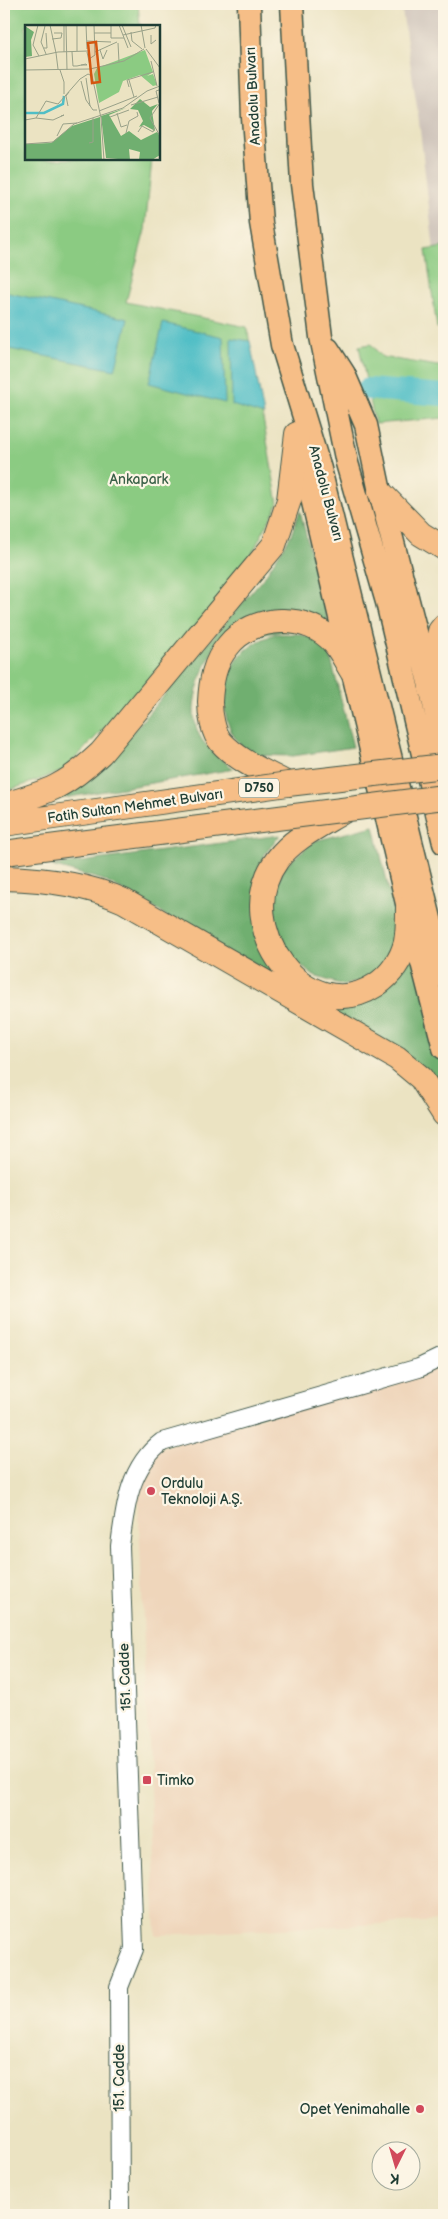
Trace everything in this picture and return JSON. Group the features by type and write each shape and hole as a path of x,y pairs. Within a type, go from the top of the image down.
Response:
{"highway":[{"path":"4,805 45,794 77,776 101,753 274,545 289,500 303,433"},
{"path":"380,492 421,534 444,548"},
{"path":"288,784 242,759 220,741 210,715 211,682 218,661 228,644 250,629 272,622 301,621 334,643 353,673"},
{"path":"431,690 440,631 444,626"},
{"name":"Fatih Sultan Mehmet Bulvarı","path":"4,824 288,784 444,766"},
{"name":"Fatih Sultan Mehmet Bulvarı","path":"4,853 444,797"},
{"path":"344,811 294,843 280,856 271,869 264,886 261,905 264,926 273,951 291,974 318,990 343,995 364,991 381,981 400,958 407,934 408,908"},
{"path":"4,878 36,880 74,886 124,901 396,1058 421,1078 444,1114"}],"main road":[{"name":"Anadolu Bulvarı","path":"249,4 253,118 261,223 282,345 296,386 303,433 372,673 444,976"},
{"name":"Anadolu Bulvarı","path":"292,4 302,184 321,338 348,463 387,602 444,844"},
{"path":"321,338 344,374 366,425 380,492 431,690 444,751"},
{"path":"303,433 353,673 408,908 444,1048"}],"street":[{"name":"151. Cadde","path":"120,2215 119,1987 134,1949 120,1546 126,1500 143,1461 162,1442 419,1368 444,1356"}],"shaded area":[{"path":"401,4 444,4 444,319 442,319 418,113"},
{"path":"444,1361 444,1921 156,1935 137,1471 151,1451"}],"green space":[{"name":"Ankapark","path":"4,4 138,4 140,25 25,25 25,160 152,160 145,230 126,302 247,327 278,504 241,574 135,696 63,771 4,792"},
{"path":"444,247 444,327 437,328 426,250"},
{"path":"371,344 382,357 444,367 444,418 375,424 359,346"},
{"path":"300,511 329,625 218,640 197,689 194,715 196,728 202,740 213,752 234,769 58,799 102,768 265,576 291,535"},
{"path":"274,634 299,634 315,639 330,655 353,747 293,756 251,755 235,738 229,727 224,702 228,677 240,656 256,643"},
{"path":"374,826 395,916 396,936 386,962 366,980 343,985 314,976 291,958 281,942 271,903 284,867 314,841"},
{"path":"280,835 265,854 257,876 275,967 352,1001 414,946 444,1067 444,1097 148,904 103,880 52,866"}],"water":[{"path":"4,292 128,319 115,370 4,348"},
{"path":"163,323 223,337 225,403 149,383"},
{"path":"231,338 250,341 264,415 232,405"}],"waterway":[{"path":"368,389 444,395"}],"place":[{"name":"Ordulu Teknoloji A.Ş.","path":"151,1491"},
{"name":"Timko","path":"147,1780"},
{"name":"Opet Yenimahalle","path":"420,2109"}]}
